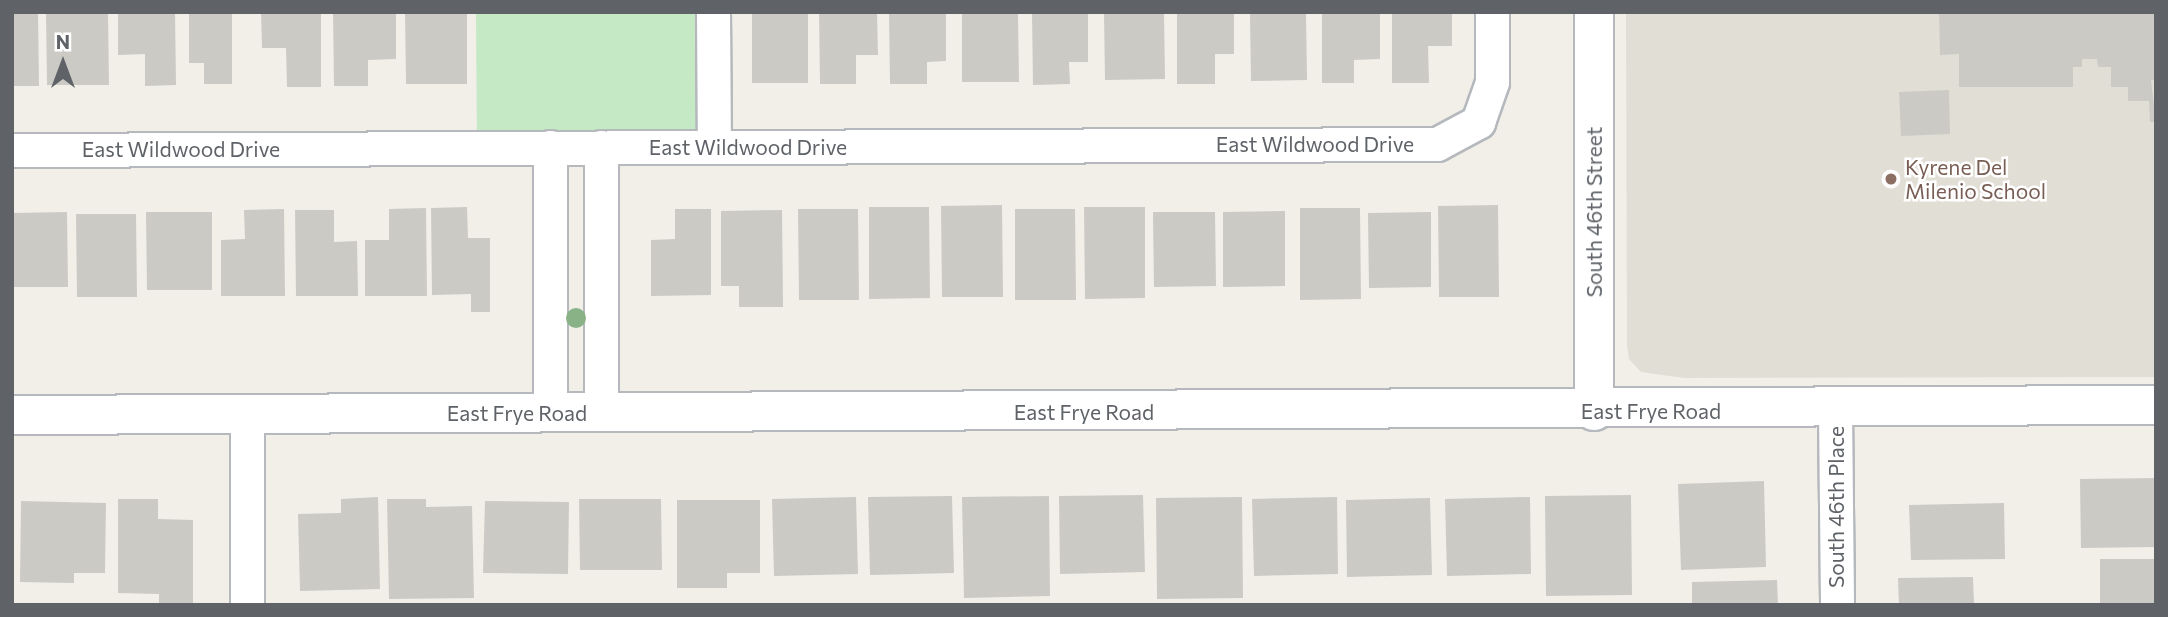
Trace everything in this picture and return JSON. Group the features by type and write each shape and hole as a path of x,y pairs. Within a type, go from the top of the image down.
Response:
{"street":[{"path":"713,12 714,147"},
{"name":"East Wildwood Drive","path":"12,149 1437,144 1478,122 1492,82 1492,12"},
{"name":"South 46th Street","path":"1594,12 1594,411"},
{"path":"550,147 550,413"},
{"path":"601,147 601,412"},
{"path":"551,281 601,281"},
{"name":"East Frye Road","path":"12,415 1835,410 2156,405"},
{"name":"South 46th Place","path":"1835,410 1837,605"},
{"path":"247,414 247,605"}],"shaded area":[{"name":"Kyrene Del Milenio School","path":"1626,12 2156,12 2156,377 1684,378 1641,372 1629,359 1627,345"}],"green space":[{"path":"476,12 713,12 714,147 477,148"}],"building":[{"path":"12,12 38,12 39,86 12,86"},
{"path":"46,12 108,12 109,85 47,85"},
{"path":"118,12 175,12 176,85 145,86 145,54 118,55"},
{"path":"189,12 232,12 232,84 204,84 204,63 189,63"},
{"path":"261,12 321,12 321,87 287,87 286,48 262,48"},
{"path":"333,12 396,12 396,59 368,60 368,86 334,86"},
{"path":"405,12 467,12 467,84 406,84"},
{"path":"752,12 808,12 808,83 752,83"},
{"path":"819,12 877,12 878,55 856,55 856,84 820,84"},
{"path":"889,12 946,12 946,61 927,62 927,84 890,84"},
{"path":"962,12 1018,12 1019,82 962,82"},
{"path":"1032,12 1088,12 1088,62 1069,62 1070,84 1033,85"},
{"path":"1104,12 1164,12 1165,79 1105,80"},
{"path":"1177,12 1234,12 1234,54 1215,54 1215,84 1177,84"},
{"path":"1250,12 1306,12 1307,80 1251,81"},
{"path":"1322,12 1380,12 1380,59 1354,60 1354,83 1322,83"},
{"path":"1392,12 1452,12 1452,46 1428,46 1429,83 1392,83"},
{"path":"1939,12 2156,12 2156,80 2151,80 2156,122 2150,122 2149,101 2128,101 2128,87 2111,87 2111,67 2098,67 2097,59 2082,59 2082,67 2073,67 2073,87 1959,87 1959,54 1940,55"},
{"path":"1949,90 1950,134 1901,136 1899,92"},
{"path":"1002,205 1003,297 942,297 941,206"},
{"path":"1498,205 1499,297 1439,297 1438,206"},
{"path":"467,207 468,238 490,238 490,312 471,312 471,294 432,295 431,208"},
{"path":"869,207 929,207 930,298 869,299"},
{"path":"1084,207 1145,207 1145,298 1085,299"},
{"path":"426,208 427,296 365,296 365,240 389,240 389,209"},
{"path":"1300,208 1360,208 1361,299 1300,300"},
{"path":"284,209 285,296 221,296 221,240 245,239 244,210"},
{"path":"675,209 711,209 711,295 651,296 651,240 675,239"},
{"path":"798,209 858,209 859,300 799,300"},
{"path":"1015,209 1075,209 1076,300 1015,300"},
{"path":"295,210 334,210 334,242 357,241 358,296 296,296"},
{"path":"782,210 783,307 739,307 739,286 721,286 721,211"},
{"path":"1285,211 1285,286 1223,287 1223,212"},
{"path":"67,212 68,287 12,287 12,213"},
{"path":"146,212 212,212 212,290 147,290"},
{"path":"1153,212 1215,212 1216,286 1154,287"},
{"path":"1431,212 1431,287 1369,288 1368,213"},
{"path":"76,214 136,214 137,297 77,297"},
{"path":"2156,478 2156,547 2081,548 2080,479"},
{"path":"1764,481 1766,567 1681,570 1678,484"},
{"path":"1143,495 1145,572 1060,574 1059,496"},
{"path":"1631,495 1632,595 1546,596 1545,496"},
{"path":"952,496 954,573 870,575 868,497"},
{"path":"1049,496 1050,596 964,598 962,497"},
{"path":"378,497 380,589 300,591 298,514 341,513 341,499"},
{"path":"856,497 858,574 774,576 772,499"},
{"path":"1242,497 1243,598 1157,599 1156,498"},
{"path":"1337,497 1338,574 1254,576 1252,499"},
{"path":"1530,497 1531,574 1447,576 1445,499"},
{"path":"1430,498 1432,575 1347,577 1346,500"},
{"path":"118,499 158,499 158,519 193,520 193,605 159,605 159,594 118,593"},
{"path":"387,499 426,499 426,507 472,506 474,598 389,599"},
{"path":"579,499 661,499 662,570 580,570"},
{"path":"677,500 760,500 760,573 727,573 727,588 677,588"},
{"path":"21,501 106,503 105,573 74,573 74,583 20,582"},
{"path":"485,501 569,502 568,574 483,573"},
{"path":"2004,503 2005,559 1911,560 1909,505"},
{"path":"2100,559 2156,559 2156,605 2100,605"},
{"path":"1973,577 1974,605 1899,605 1898,578"},
{"path":"1777,580 1778,605 1692,605 1692,582"}],"place":[{"name":"Kyrene Del Milenio School","path":"1891,179"}]}
